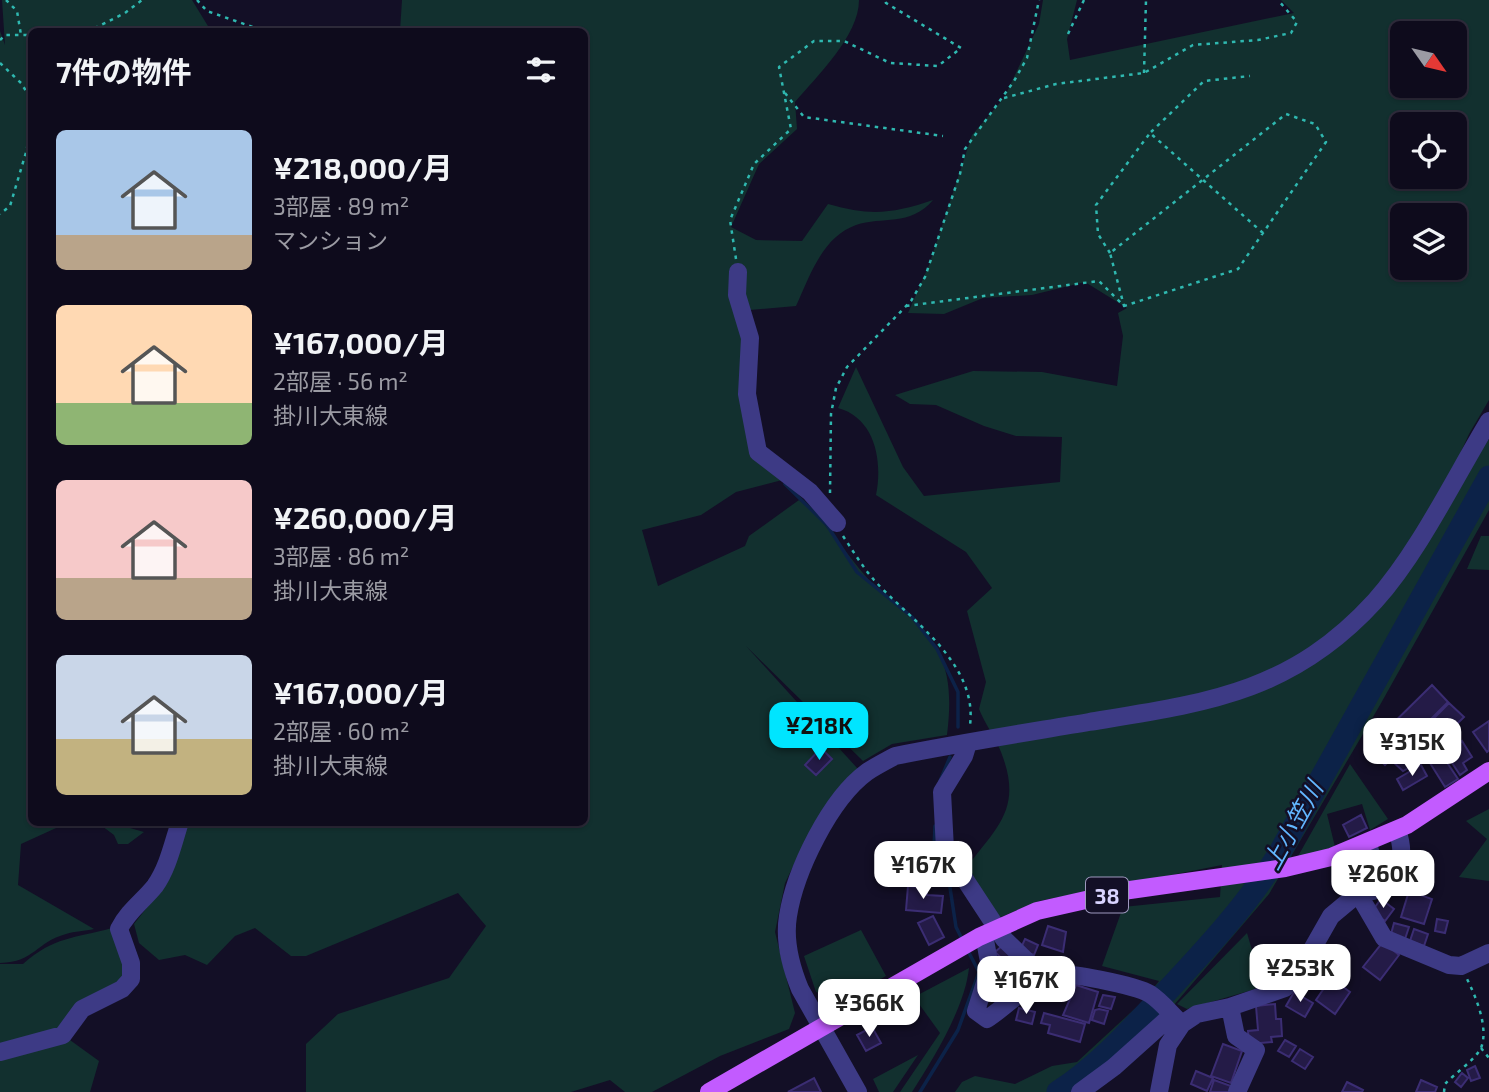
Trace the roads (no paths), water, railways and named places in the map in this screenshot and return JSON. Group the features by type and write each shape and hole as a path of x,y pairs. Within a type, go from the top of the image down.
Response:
{"main road":[{"name":"38","path":"709,1092 987,933 1037,911 1117,892 1285,868 1368,844 1397,830 1489,771"}],"street":[{"path":"738,272 737,295 750,338 747,394 758,452 810,492 837,523"},
{"path":"858,1092 793,971 788,942 788,916 798,878 817,838 841,799 866,773 895,756 1222,699 1298,666 1352,626 1378,598 1407,557 1489,421"},
{"path":"968,743 964,756 942,792 945,849 987,933 990,967 976,1011 988,1019 1050,975"},
{"path":"0,1052 63,1035 82,1009 122,989 131,979 131,963 119,929 132,908 154,887 164,871 179,826"},
{"path":"1363,892 1385,885 1402,862 1403,853 1397,830"},
{"path":"1080,1092 1174,1017 1230,1007 1285,988 1298,974 1331,916 1373,881 1375,868 1368,844"},
{"path":"1363,892 1384,938 1449,965 1461,967 1489,953"},
{"path":"987,933 1036,970 1050,975 1082,975 1149,993 1174,1017"},
{"path":"1230,1007 1236,1036 1256,1051 1237,1092"},
{"path":"1159,1092 1174,1017"}],"waterway":[{"name":"上小笠川","path":"1058,1092 1102,1058 1142,1018 1226,925 1267,873 1489,477"},
{"path":"785,484 827,525 857,572 912,617 937,649 958,692 958,727"},
{"path":"940,781 950,757"},
{"path":"935,826 934,847 939,856"},
{"path":"947,868 956,927 962,939"},
{"path":"920,1092 958,1030 979,972 967,949"}]}
